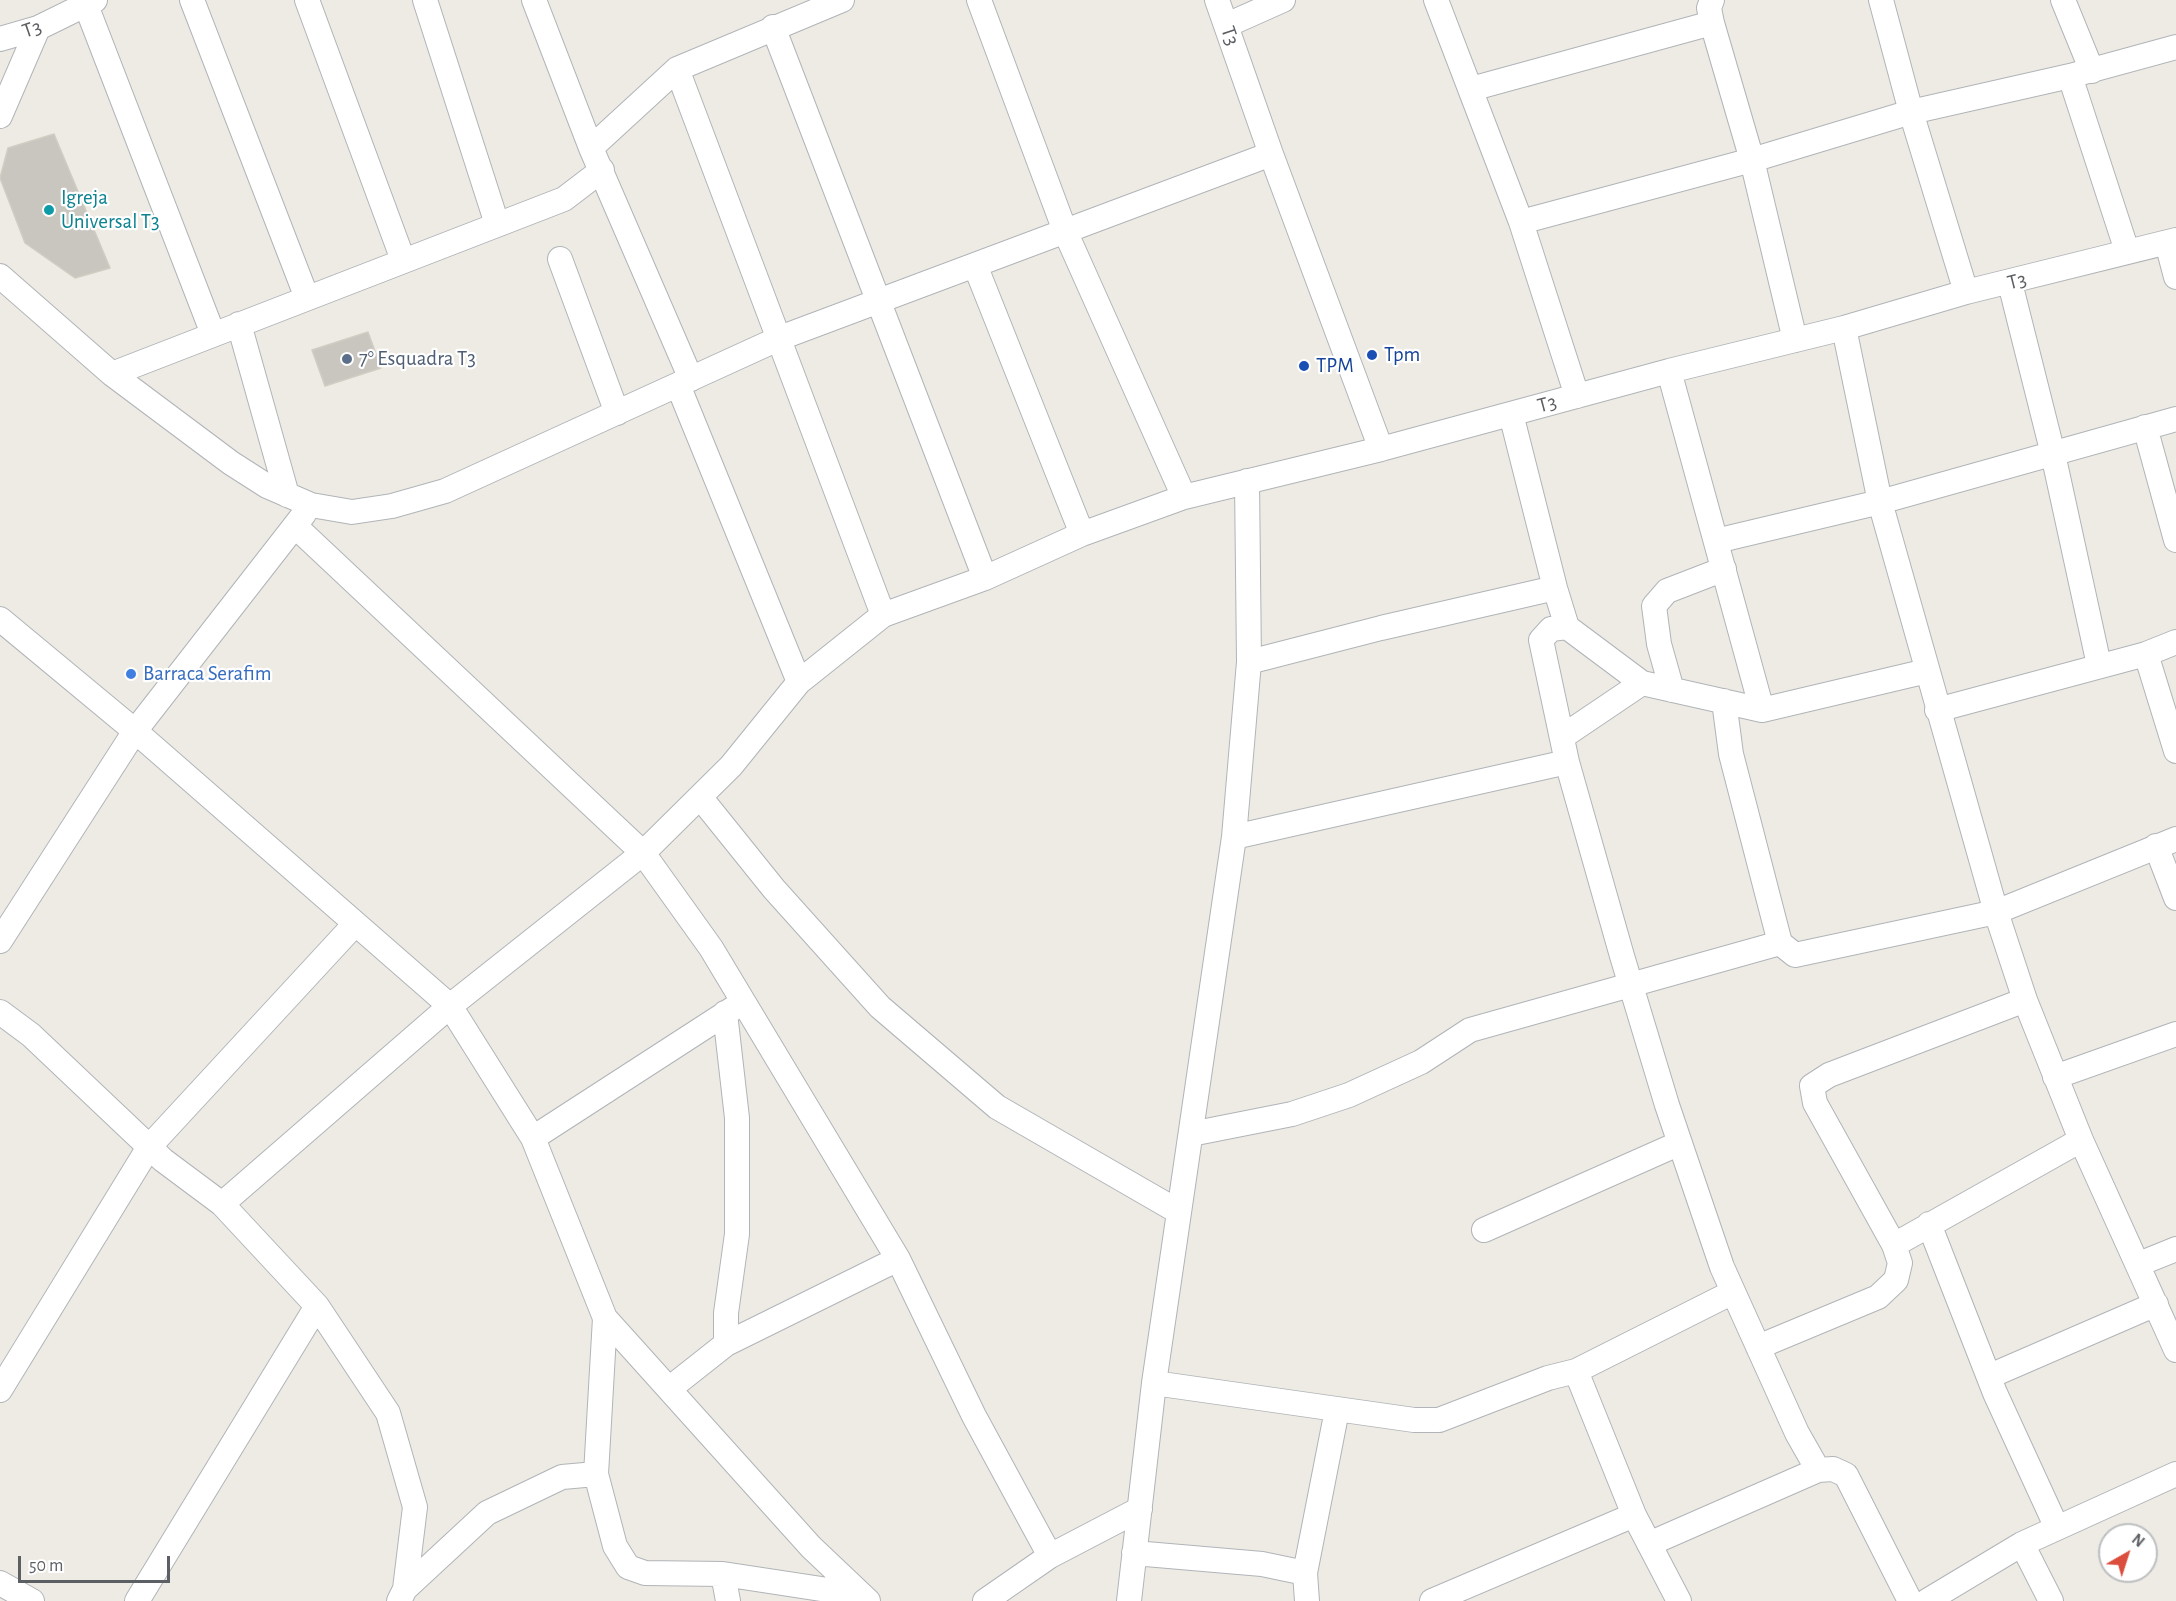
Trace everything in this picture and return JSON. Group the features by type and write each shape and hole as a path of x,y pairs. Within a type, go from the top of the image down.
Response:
{"street":[{"path":"192,0 307,298"},
{"path":"307,0 403,260"},
{"path":"425,0 497,224"},
{"path":"534,0 685,382 799,682"},
{"path":"591,148 677,69 842,0"},
{"path":"978,0 1065,231 1184,497"},
{"name":"T3","path":"1217,0 1271,154 1381,449 1669,371 1845,328 1966,292 2010,283 2171,241"},
{"path":"1227,25 1283,0"},
{"path":"1436,0 1521,222 1577,396"},
{"path":"1881,0 1911,112 1966,292"},
{"path":"2063,0 2127,251"},
{"path":"88,1 213,334"},
{"name":"T3","path":"0,39 38,28 88,1"},
{"path":"1471,88 1712,12 1752,160 1795,340"},
{"path":"773,27 985,578"},
{"path":"0,116 38,28"},
{"path":"1521,222 1752,160 1911,112 2081,73 2176,48"},
{"path":"677,69 883,615"},
{"path":"0,276 112,374 231,463 267,486 310,505 352,512 392,506 445,491 780,338 1271,154"},
{"path":"112,374 564,199 602,170"},
{"path":"2171,241 2176,277"},
{"path":"560,259 617,413"},
{"path":"975,265 1082,534"},
{"path":"2010,283 2053,454 2099,665"},
{"path":"239,324 287,495"},
{"path":"1845,328 1880,502 1995,912 2025,1000 2081,1140 2176,1350"},
{"path":"1669,371 1762,710"},
{"path":"1511,414 1567,627 1642,683 1762,710 1927,671"},
{"path":"1716,541 1880,502 2176,418"},
{"path":"2145,428 2176,540"},
{"path":"222,1204 450,1006 643,853 731,766 799,682 883,615 985,578 1082,534 1184,497 1381,449"},
{"path":"1129,1601 1154,1383 1234,837 1249,662 1247,481"},
{"path":"0,940 135,731 310,505"},
{"path":"295,526 643,853 711,948 735,1008 898,1259 974,1416 1050,1556"},
{"path":"1672,690 1659,644 1654,606 1667,591 1724,569"},
{"path":"1249,662 1381,628 1555,588"},
{"path":"0,619 135,731 450,1006 533,1138 605,1318 810,1547 865,1598"},
{"path":"1567,627 1551,629 1541,640 1567,762 1630,984 1722,1267 1797,1433 1818,1470"},
{"path":"1937,710 2146,654 2176,642"},
{"path":"2146,654 2176,751"},
{"path":"1562,737 1642,683"},
{"path":"1724,702 1731,754 1780,943 1795,955 1995,912 2166,843 2176,898"},
{"path":"1234,837 1567,762"},
{"path":"700,797 774,889 880,1007 997,1107 1179,1212"},
{"path":"0,1390 149,1147 355,924"},
{"path":"1191,1134 1292,1114 1349,1095 1421,1062 1470,1030 1780,943"},
{"path":"1758,1347 1878,1297 1896,1280 1900,1263 1894,1245 1815,1103 1812,1086 1829,1074 2025,1000"},
{"path":"533,1138 735,1008"},
{"path":"726,1344 726,1313 737,1234 735,1008"},
{"path":"0,1012 31,1035 149,1147 222,1204 317,1306 388,1413 415,1508 402,1595"},
{"path":"2055,1077 2176,1034"},
{"path":"1894,1245 2081,1140"},
{"path":"1484,1230 1680,1143"},
{"path":"1929,1224 1995,1393 2057,1528"},
{"path":"2139,1264 2176,1249"},
{"path":"669,1389 726,1344 898,1259"},
{"path":"1154,1383 1414,1420 1439,1420 1548,1378 1576,1371 1733,1292"},
{"path":"1990,1377 2156,1304"},
{"path":"137,1601 317,1306"},
{"path":"605,1318 597,1474 615,1546 628,1567 645,1573 723,1574 865,1598"},
{"path":"1576,1371 1634,1515 1679,1601"},
{"path":"1307,1601 1305,1573 1337,1410"},
{"path":"1649,1544 1818,1470 1833,1469 1846,1475 1910,1601"},
{"path":"402,1595 487,1513 562,1477 597,1474"},
{"path":"1927,1601 2022,1544 2176,1474"},
{"path":"985,1601 1050,1556 1140,1509"},
{"path":"1432,1601 1634,1515"},
{"path":"2022,1544 2050,1601"},
{"path":"1134,1554 1262,1564 1305,1573"},
{"path":"723,1574 728,1601"},
{"path":"0,1583 32,1601"}],"building":[{"name":"Igreja Universal T3","path":"54,134 110,268 75,278 25,243 0,178 8,148"},
{"name":"7° Esquadra T3","path":"368,332 381,368 325,386 312,350"}],"place":[{"name":"Igreja Universal T3","path":"49,210"},
{"name":"Tpm","path":"1372,355"},
{"name":"7° Esquadra T3","path":"347,359"},
{"name":"TPM","path":"1304,366"},
{"name":"Barraca Serafim","path":"131,674"}]}
